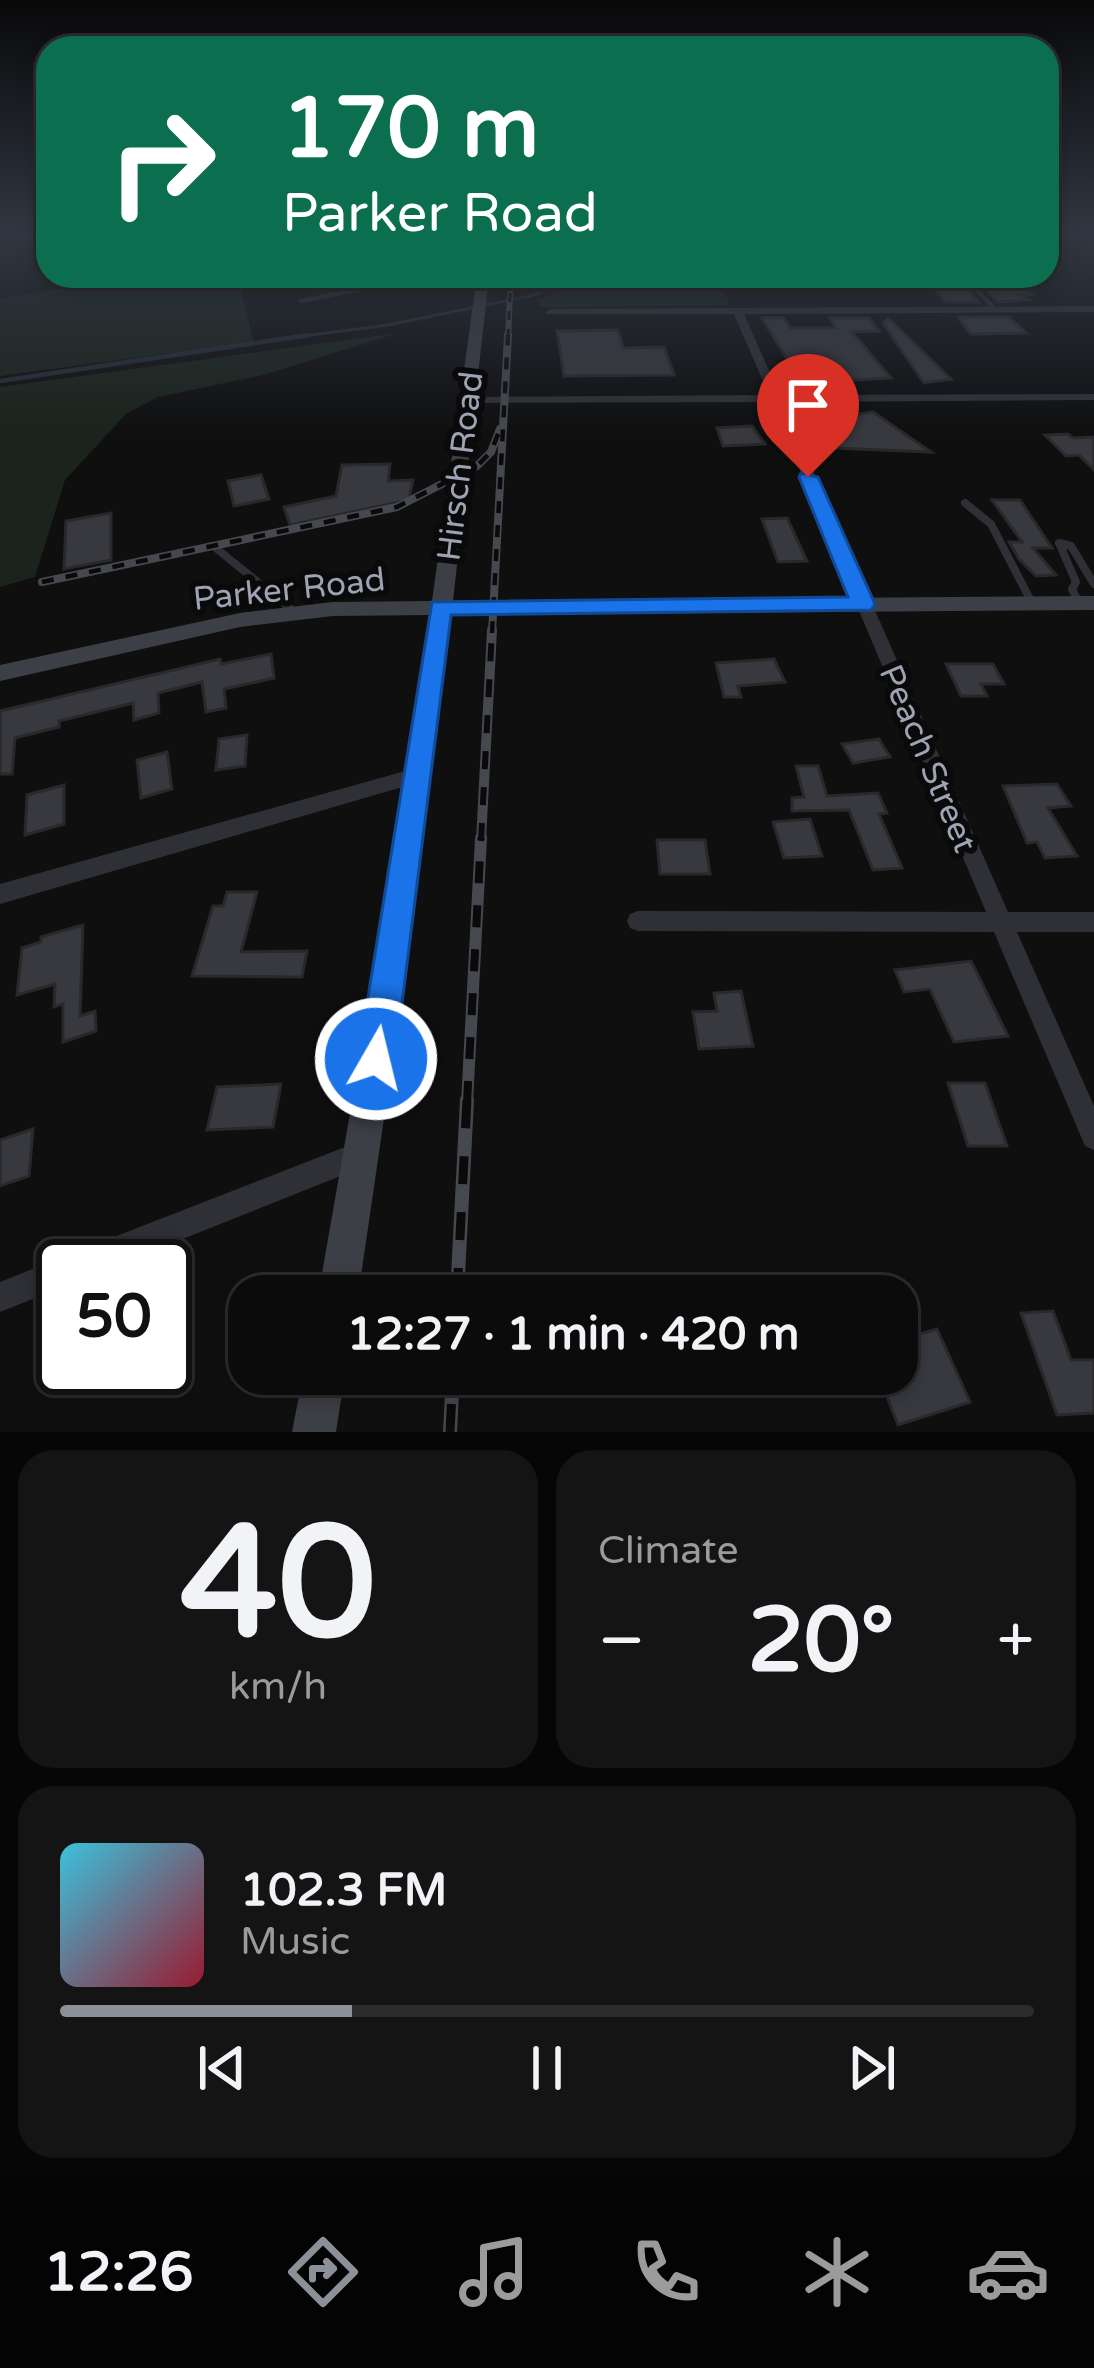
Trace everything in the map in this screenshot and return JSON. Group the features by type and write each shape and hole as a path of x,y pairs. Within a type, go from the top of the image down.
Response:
{"main road":[{"name":"Hirsch Road","path":"342,1275 470,400 480,300"},
{"name":"Parker Road","path":"0,673 240,620 297,614 440,607 1086,603"},
{"path":"314,1432 320,1395"}],"street":[{"path":"550,312 1094,309"},
{"name":"Peach Street","path":"738,311 1094,1137"},
{"path":"470,400 1094,397"},
{"path":"0,894 416,776"},
{"path":"638,922 1094,922"},
{"path":"146,1239 363,1153"},
{"path":"0,1297 36,1283"}],"lane":[{"path":"301,301 307,300"},
{"path":"986,300 996,310"},
{"path":"965,503 991,524 1032,603"},
{"path":"1086,603 1072,589 1076,582 1059,543 1071,546 1094,584"},
{"path":"217,549 297,614"}],"shaded area":[{"path":"0,300 243,300 254,342 0,376"},
{"path":"538,300 728,300 730,305 540,307"},
{"path":"398,333 263,375 158,397 127,413 65,480 35,577 0,587 0,387"}],"building":[{"path":"958,317 1009,317 1026,333 971,334"},
{"path":"762,318 784,318 790,328 836,328 830,318 869,318 879,331 852,332 891,378 840,381 827,364 797,365 787,359"},
{"path":"888,318 951,379 924,383 883,323"},
{"path":"618,330 623,348 664,347 674,375 564,376 557,331"},
{"path":"873,412 931,452 835,448 827,434 817,435 809,420"},
{"path":"752,426 765,444 723,446 717,428"},
{"path":"1045,435 1094,437 1094,470 1079,455 1066,456"},
{"path":"390,464 388,481 413,480 409,500 290,525 284,507 336,496 342,465"},
{"path":"261,475 269,499 234,506 228,481"},
{"path":"992,500 1020,500 1052,548 1033,548 1056,575 1036,576 1019,559 1009,542 1022,542"},
{"path":"111,513 111,560 64,569 66,521"},
{"path":"787,518 807,561 778,562 762,519"},
{"path":"271,654 274,678 224,689 226,708 206,712 202,682 158,693 159,713 134,720 133,703 59,721 59,727 15,738 12,774 0,774 0,711 220,659 221,664"},
{"path":"774,659 785,682 738,686 741,697 724,697 716,663"},
{"path":"946,664 993,664 1004,684 981,684 987,696 961,696"},
{"path":"247,735 245,766 216,770 219,739"},
{"path":"879,739 890,757 853,763 842,744"},
{"path":"167,752 172,789 141,798 137,760"},
{"path":"796,766 818,766 827,796 878,793 887,813 879,814 902,868 873,870 849,810 792,811 792,798 804,797"},
{"path":"1057,784 1071,806 1048,808 1077,856 1045,858 1037,842 1027,843 1003,786"},
{"path":"64,785 64,824 25,835 27,795"},
{"path":"810,819 822,856 784,858 773,822"},
{"path":"657,840 705,840 710,874 660,874"},
{"path":"227,892 257,892 241,952 307,951 302,977 192,976 213,906 223,906"},
{"path":"83,925 80,1016 95,1011 96,1031 63,1042 63,1004 54,1007 55,984 17,995 22,948"},
{"path":"971,961 1008,1036 954,1042 930,989 904,992 895,970"},
{"path":"741,991 753,1046 699,1049 693,1012 717,1011 714,993"},
{"path":"948,1083 985,1083 1007,1146 968,1146"},
{"path":"281,1084 273,1127 207,1130 217,1087"},
{"path":"33,1129 29,1176 0,1186 0,1140"},
{"path":"1053,1311 1071,1360 1094,1360 1094,1413 1057,1415 1021,1313"},
{"path":"937,1329 970,1402 898,1425 886,1395 918,1395 918,1335"}],"waterway":[{"path":"289,338 388,325 511,300"},
{"path":"0,381 309,335"}],"railway":[{"path":"508,338 510,300"},
{"path":"492,633 508,335"},
{"path":"42,582 397,507 477,466 491,452 500,429"},
{"path":"481,841 492,630"},
{"path":"467,1103 481,838"},
{"path":"458,1275 467,1100"},
{"path":"450,1432 452,1395"}],"route":[{"path":"376,1059 440,607 863,604 808,477"}]}
